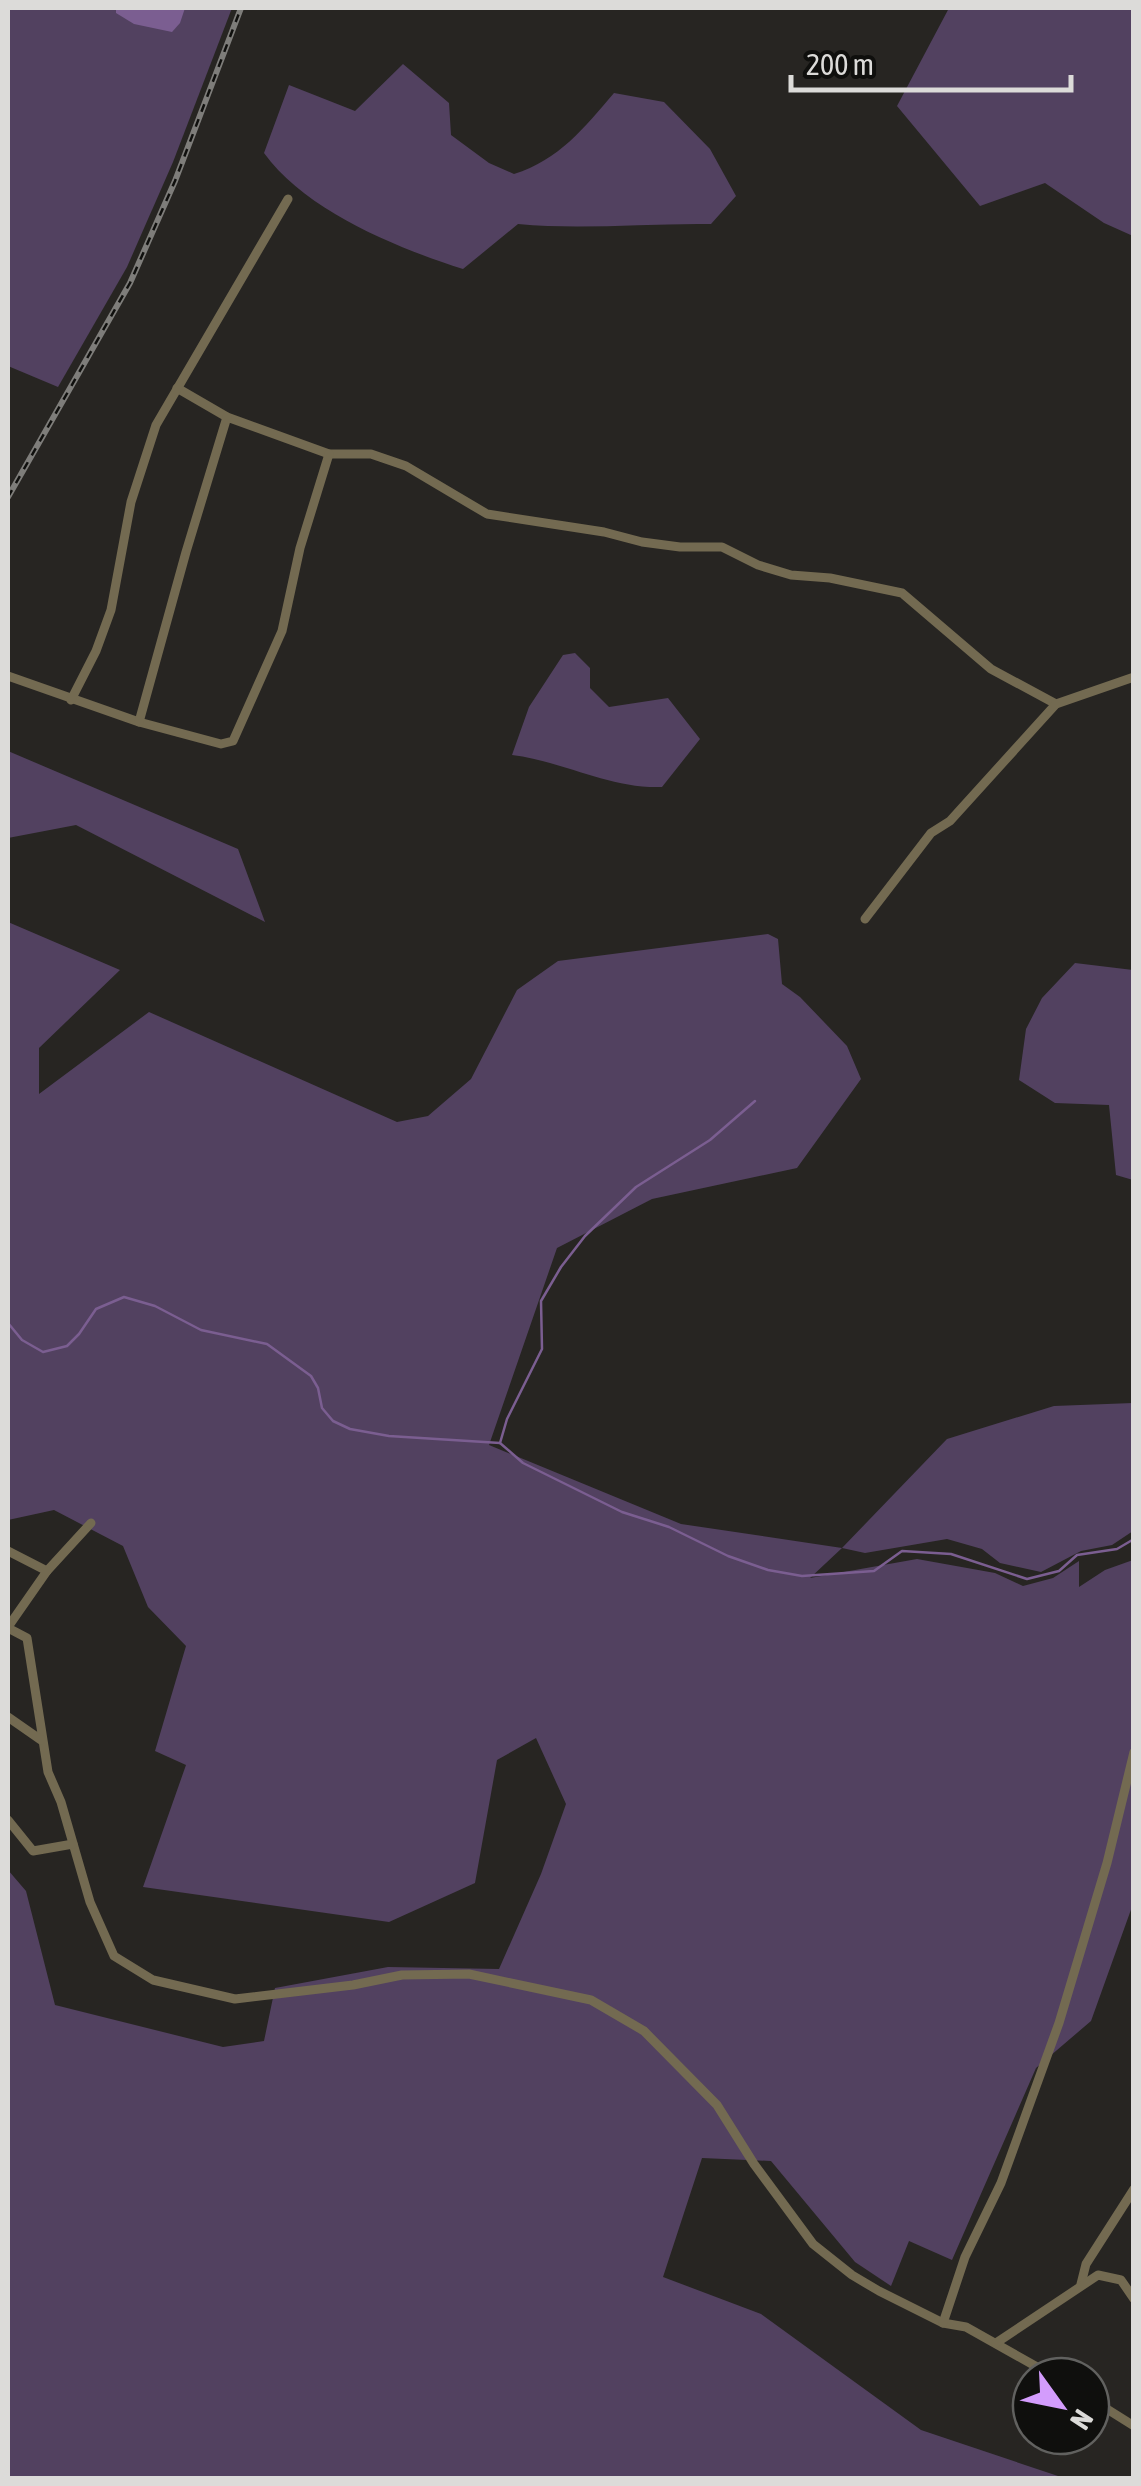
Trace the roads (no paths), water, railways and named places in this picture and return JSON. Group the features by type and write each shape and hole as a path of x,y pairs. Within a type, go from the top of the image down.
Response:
{"street":[{"path":"71,700 96,652 113,604 143,457 177,388 288,200"},
{"path":"177,388 227,417 329,454 371,454 406,466 487,514 604,532 642,542 687,548 722,547 758,565 794,576 830,578 902,593 990,668 1056,704"},
{"path":"140,722 227,417"},
{"path":"8,676 140,722 221,744 233,741 282,631 300,548 329,454"},
{"path":"865,919 931,834 950,821 1056,704 1134,677"},
{"path":"91,1523 47,1572 8,1627 28,1638 48,1772 61,1802 90,1902 114,1956 153,1980 235,1999 354,1985 402,1975 469,1974 591,2000 644,2032 716,2106 772,2191 813,2244 852,2275 944,2322 966,2327 1019,2356"},
{"path":"8,1551 47,1572"},
{"path":"8,1717 41,1740"},
{"path":"944,2322 966,2257 1001,2183 1059,2023 1107,1863 1120,1796 1134,1752"},
{"path":"8,1820 33,1851 73,1844"},
{"path":"1081,2286 1086,2264 1134,2189"},
{"path":"996,2343 1098,2276 1128,2286 1134,2299"},
{"path":"1111,2412 1133,2425"}],"waterway":[{"path":"500,1443 507,1419 542,1349 541,1301 561,1267 585,1236 636,1187 710,1140 755,1101"},
{"path":"8,1323 22,1340 43,1352 67,1346 96,1309 124,1297 155,1306 201,1330 267,1344 311,1376 322,1408 333,1421 350,1429 389,1436 500,1443 523,1463 622,1512 669,1527 728,1556 768,1570 802,1576 874,1571 902,1551 951,1554 1027,1579 1059,1571 1077,1555 1117,1549 1134,1539"}],"railway":[{"path":"8,497 130,283 175,181 241,8"}]}
